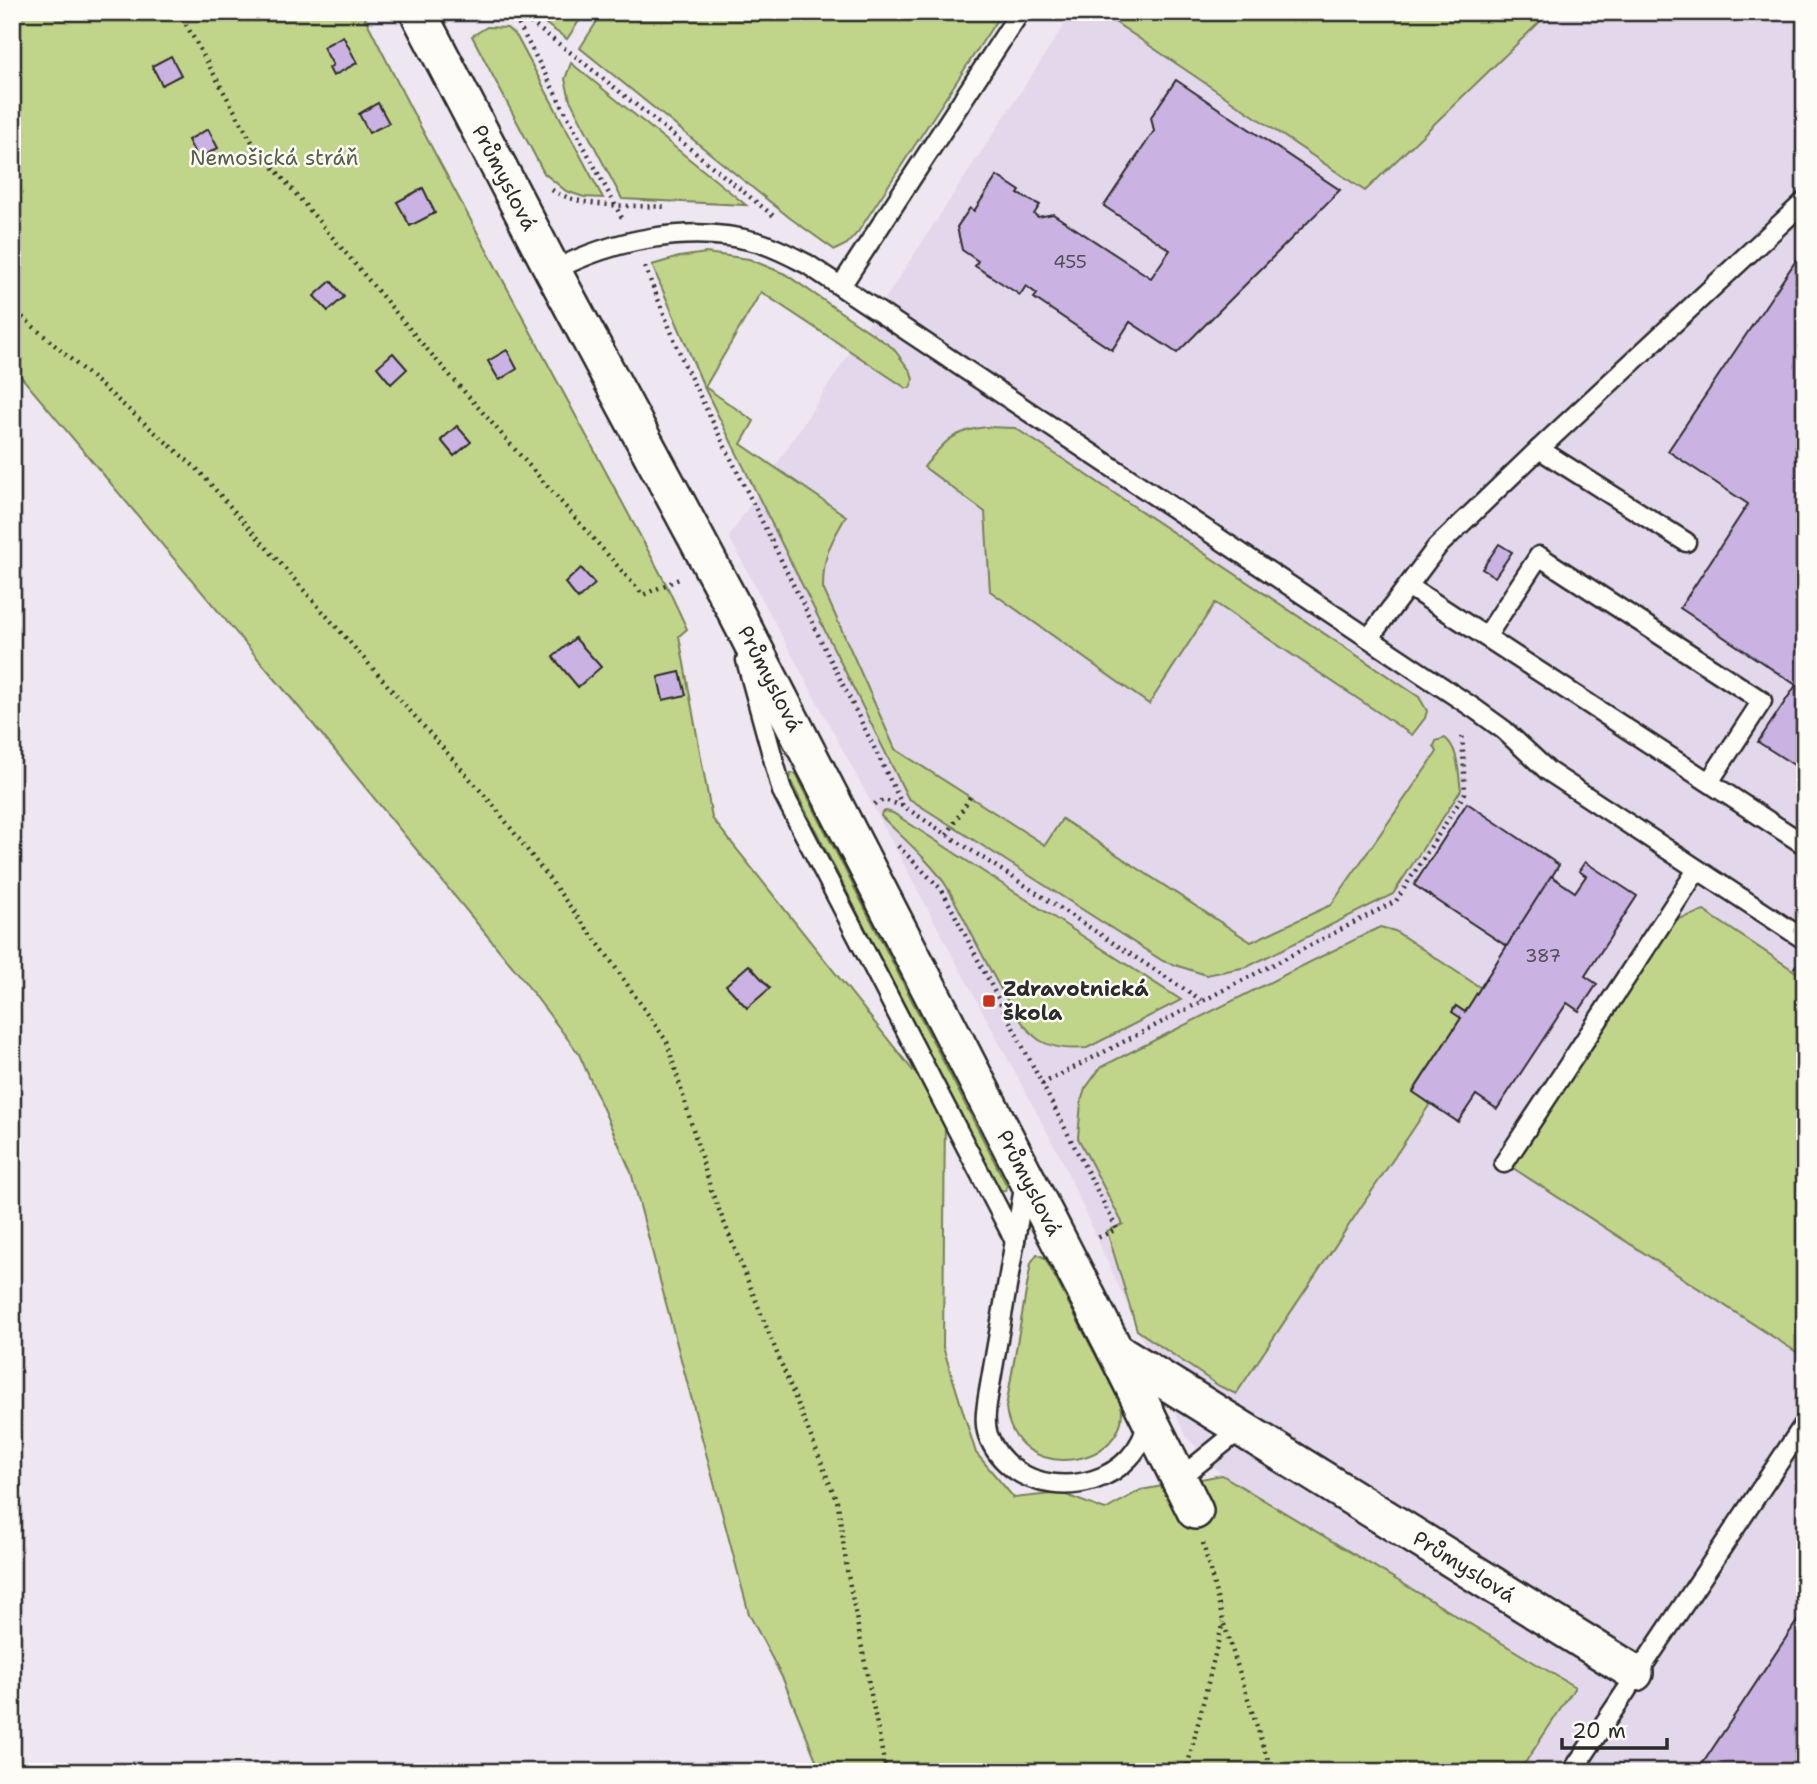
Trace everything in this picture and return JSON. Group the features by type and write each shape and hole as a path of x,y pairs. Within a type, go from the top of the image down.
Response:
{"street":[{"name":"Průmyslová","path":"418,12 731,603 1066,1253 1195,1511"},
{"name":"Průmyslová","path":"1115,1350 1635,1673"}],"lane":[{"path":"841,286 1020,12"},
{"path":"1369,638 1437,547 1805,201"},
{"path":"553,271 602,249 665,236 732,237 758,242 807,264 1475,709 1504,730 1548,771 1805,940"},
{"path":"1539,449 1686,542"},
{"path":"1486,637 1539,556 1762,701 1709,782"},
{"path":"1408,586 1805,845"},
{"path":"731,603 782,791 1015,1241"},
{"path":"1504,1163 1698,870"},
{"path":"1026,1175 985,1418 988,1434 1002,1456 1014,1468 1040,1481 1064,1486 1086,1483 1114,1470 1135,1451 1146,1431 1146,1414"},
{"path":"1572,1772 1635,1673 1805,1423"},
{"path":"1179,1479 1242,1428"}],"path":[{"path":"178,12 252,142 425,347 643,595 710,565"},
{"path":"512,12 635,242 685,366 903,806 1202,1000"},
{"path":"542,181 564,198 582,202 678,208"},
{"path":"756,213 769,214"},
{"path":"12,308 206,479 494,806 606,954 667,1042 711,1189 838,1504 847,1570 886,1772"},
{"path":"1042,1084 1396,901 1465,793 1462,729 1475,709"},
{"path":"947,835 970,797"},
{"path":"893,841 942,890 1117,1229 1066,1253"},
{"path":"1195,1511 1223,1621 1266,1755 1274,1772"},
{"path":"1186,1772 1223,1621"}],"shaded area":[{"path":"1073,12 1805,12 1805,1772 1519,1772 1575,1686 1222,1475 1186,1436 1061,1158 729,537"}],"green space":[{"name":"Nemošická stráň","path":"12,12 362,12 410,107 666,584 687,629 679,636 712,818 945,1111 943,1347 976,1453 1014,1498 1061,1493 1105,1510 1141,1490 1222,1475 1575,1687 1519,1772 821,1772 783,1679 749,1614 631,1172 579,1054 518,973 323,736 12,366"},
{"path":"536,12 585,12 567,39 546,24"},
{"path":"603,12 1002,12 858,232 847,244 835,250 790,218 580,48"},
{"path":"1100,12 1550,12 1365,191"},
{"path":"487,27 507,28 517,37 603,198 584,197 566,191 544,173 472,36"},
{"path":"571,63 746,205 622,199 570,100 565,79"},
{"path":"706,253 749,259 785,274 893,348 911,372 913,380 910,388 906,388 761,292 705,387 754,421 741,444 846,516 828,550 823,588 895,749 1045,845 1062,819 1251,942 1331,905 1437,752 1434,746 1436,741 1445,738 1453,748 1461,790 1393,894 1247,967 1206,975 1163,961 908,798 704,387 652,265"},
{"path":"986,427 1015,428 1063,459 1419,697 1427,711 1425,718 1412,735 1215,603 1149,704 990,591 985,512 924,467 950,439 965,431"},
{"path":"791,773 796,774 1007,1186 1005,1191 998,1189 790,780"},
{"path":"886,811 1181,1000 1087,1048 1063,1048 1041,1041 1029,1031 1003,994 941,878 881,816 882,812"},
{"path":"1704,911 1805,978 1805,1343 1798,1353 1513,1168 1675,920"},
{"path":"1380,927 1395,931 1481,988 1465,1012 1455,1006 1452,1012 1461,1018 1413,1091 1430,1104 1236,1394 1219,1386 1137,1330 1107,1231 1123,1224 1078,1138 1081,1102 1085,1089 1101,1067"},
{"path":"1037,1254 1045,1258 1121,1404 1120,1426 1109,1442 1092,1454 1071,1460 1049,1458 1029,1450 1014,1433 1006,1407 1031,1263"}],"building":[{"path":"343,36 357,63 333,76 329,68 333,65 323,47"},
{"path":"171,56 181,75 162,85 152,66"},
{"path":"1176,80 1340,190 1177,353 1130,322 1112,350 1034,298 1037,294 1026,286 1020,295 975,266 978,261 962,250 957,227 970,208 974,211 997,176 1020,191 1018,194 1040,205 1034,214 1038,217 1053,214 1151,278 1170,250 1104,206 1154,131 1151,117"},
{"path":"378,103 389,123 369,133 359,114"},
{"path":"208,129 218,148 198,159 188,140"},
{"path":"423,188 435,213 410,226 397,202"},
{"path":"1805,247 1805,772 1758,742 1796,685 1680,608 1748,504 1668,451"},
{"path":"331,281 344,297 328,311 314,296"},
{"path":"507,350 517,369 499,380 488,361"},
{"path":"393,353 407,369 391,384 377,367"},
{"path":"457,426 471,442 454,456 441,440"},
{"path":"1499,544 1512,552 1495,577 1482,569"},
{"path":"581,568 595,584 578,599 565,583"},
{"path":"575,638 601,667 578,687 553,657"},
{"path":"680,672 686,695 663,700 658,677"},
{"path":"1467,803 1559,865 1508,947 1414,885"},
{"path":"1585,862 1637,896 1585,976 1597,984 1579,1011 1567,1003 1497,1109 1476,1095 1458,1122 1413,1092 1461,1018 1452,1012 1456,1006 1465,1012 1551,876 1575,892 1586,876 1579,871"},
{"path":"749,965 770,988 747,1008 726,985"},
{"path":"1805,1609 1805,1772 1697,1772"}],"place":[{"name":"Zdravotnická škola","path":"989,1001"}]}
